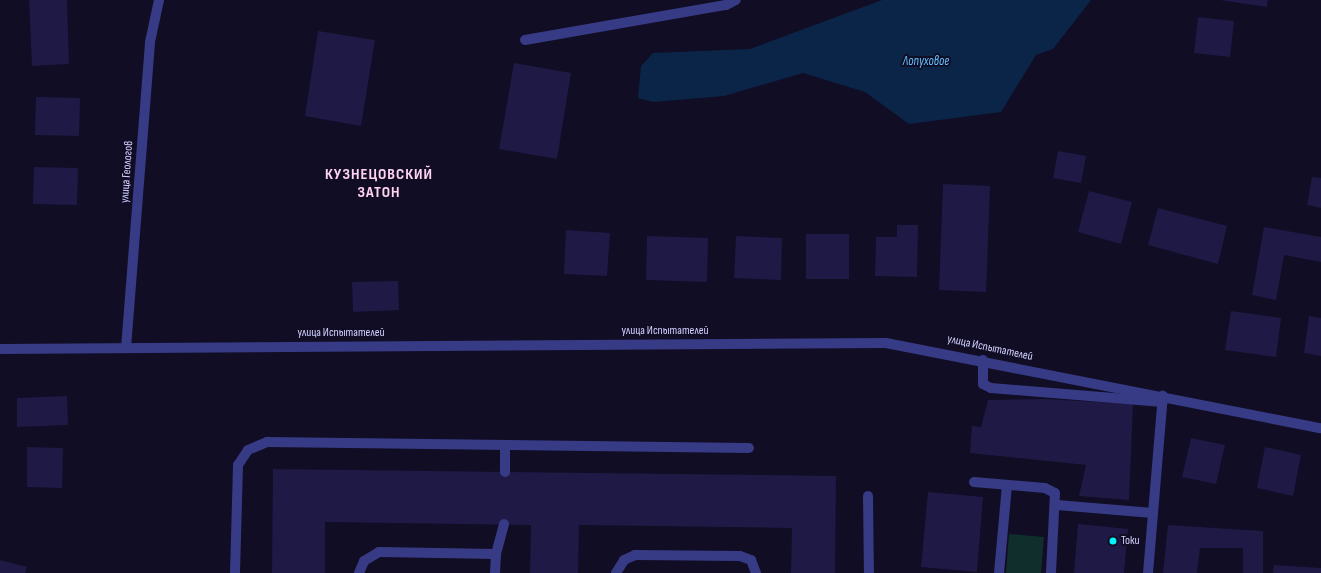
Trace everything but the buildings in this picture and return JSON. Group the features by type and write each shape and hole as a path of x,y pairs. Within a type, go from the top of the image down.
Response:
{"street":[{"name":"улица Геологов","path":"126,348 150,42 159,0"},
{"path":"525,40 726,5 736,0"},
{"name":"улица Испытателей","path":"0,348 869,342 911,345 1162,399 1321,428"},
{"path":"983,360 983,384 991,388 1162,399 1148,573"},
{"path":"235,573 238,465 256,445 506,445 749,448"},
{"path":"505,472 506,445"},
{"path":"974,482 1048,489 1057,496 1051,573"},
{"path":"999,573 1007,485"},
{"path":"868,496 869,573"},
{"path":"1056,504 1153,513"},
{"path":"495,573 496,554 504,524"},
{"path":"359,573 364,561 379,552 496,554"},
{"path":"616,573 624,560 635,555 740,556 751,560 756,573"}],"green space":[{"path":"1009,534 1044,537 1041,573 1006,573"}],"water":[{"name":"Лопуховое","path":"882,0 1091,0 1053,49 1036,55 1001,112 909,124 865,92 803,73 724,96 653,102 638,98 641,66 653,53 750,49"}],"place":[{"name":"Токи","path":"1113,541"}],"district":[{"name":"КУЗНЕЦОВСКИЙ ЗАТОН","path":"379,184"}]}
